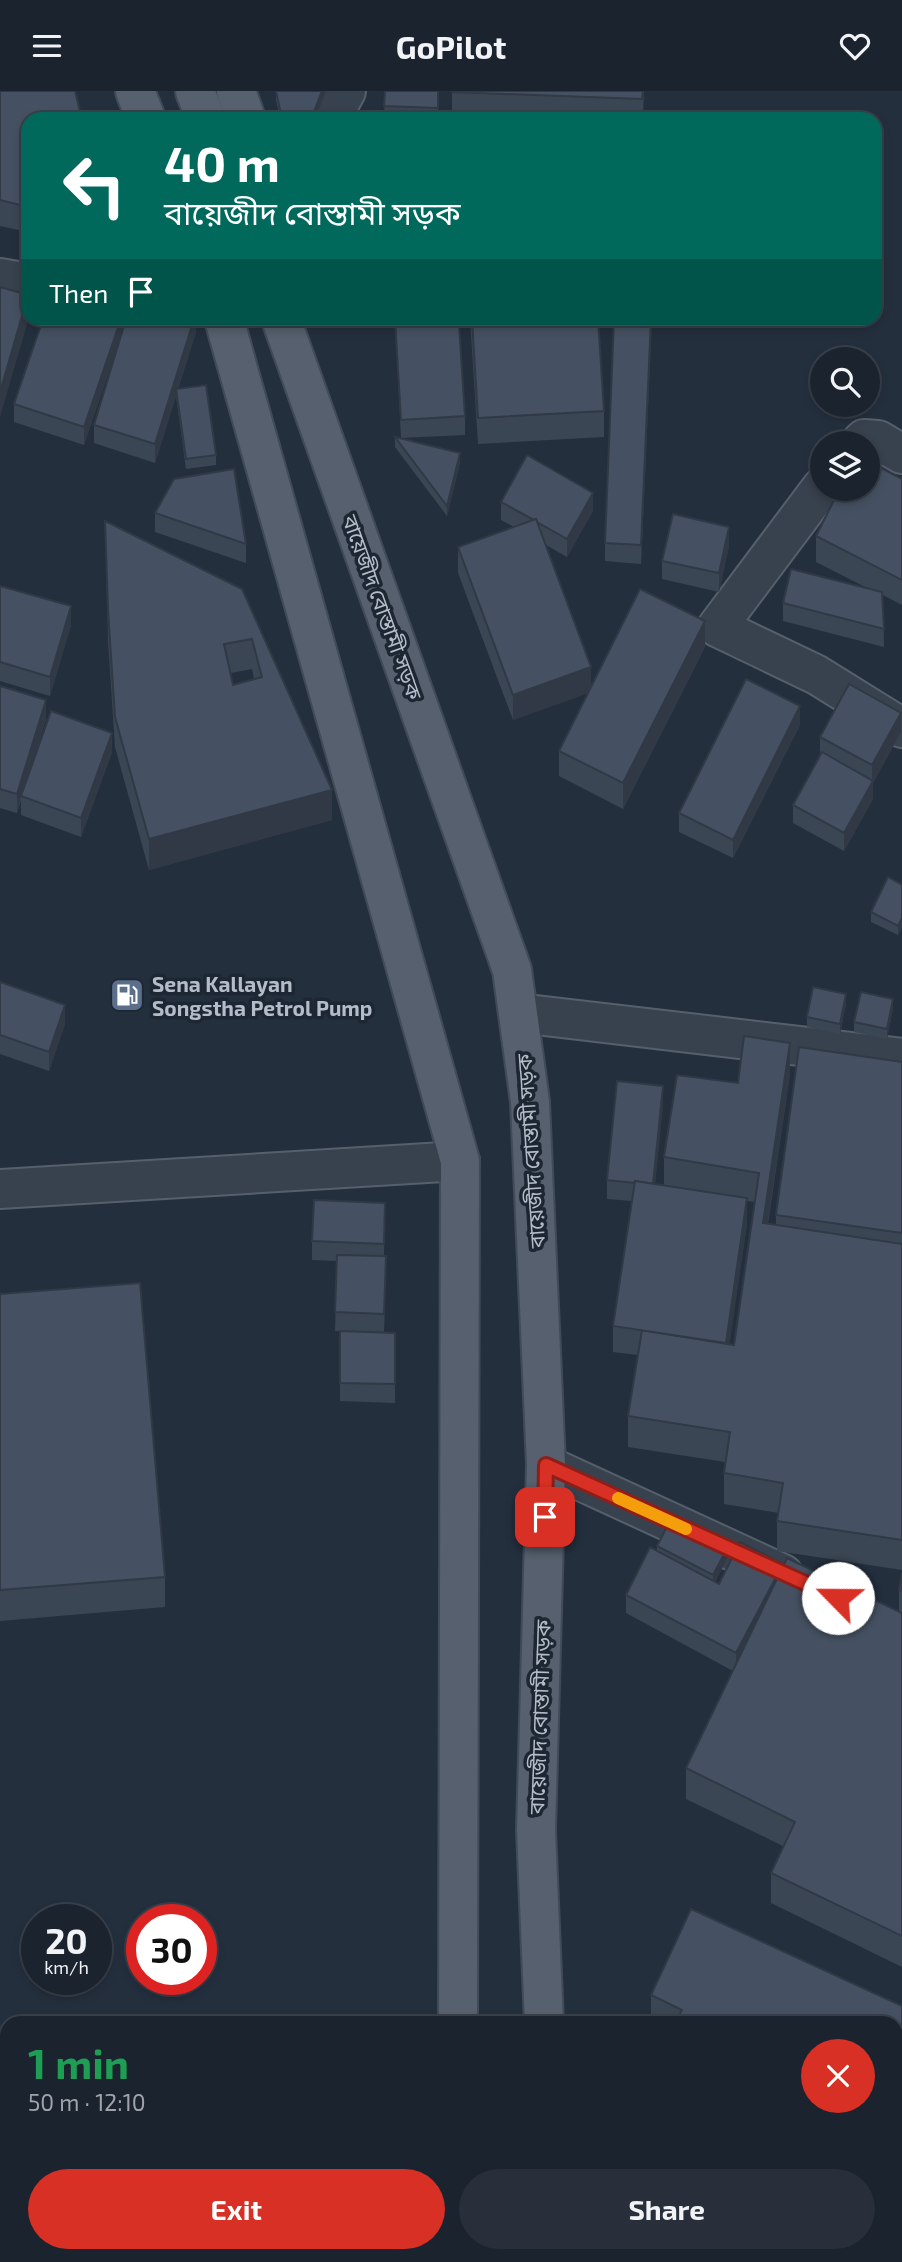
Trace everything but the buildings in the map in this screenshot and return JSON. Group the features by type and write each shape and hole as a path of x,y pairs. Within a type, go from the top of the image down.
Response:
{"main road":[{"path":"135,91 143,112"},
{"path":"158,91 166,112"},
{"path":"195,91 203,112"},
{"path":"236,91 244,112"},
{"path":"226,326 460,1161 458,2016"},
{"name":"বায়েজীদ বোস্তামী সড়ক","path":"283,326 512,970 519,1013 530,1102 546,1465 536,1830 544,2016"}],"street":[{"path":"335,112 346,91"},
{"path":"0,278 21,282"},
{"path":"880,441 902,454"},
{"path":"812,501 717,627 817,675 902,728"},
{"path":"519,1013 902,1058"},
{"path":"0,1188 460,1161"},
{"path":"546,1465 820,1590"}],"slow traffic":[{"path":"618,1498 686,1529"}],"place":[{"name":"Sena Kallayan Songstha Petrol Pump","path":"127,995"}],"route":[{"path":"545,1517 546,1465 838,1598"}]}
